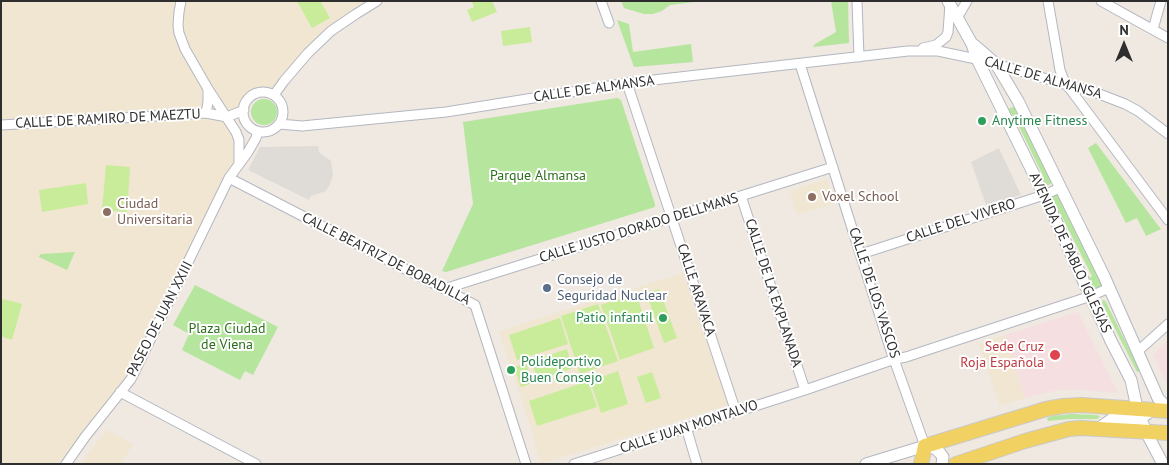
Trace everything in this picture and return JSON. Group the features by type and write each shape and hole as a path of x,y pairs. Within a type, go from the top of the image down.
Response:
{"main road":[{"path":"921,464 926,446 1046,409 1081,405 1139,413 1162,407"},
{"path":"956,464 1055,432 1081,428 1168,433"}],"street":[{"path":"181,1 179,33 185,49 208,89 236,132 239,140 239,164"},
{"path":"274,95 308,53 331,31 377,1"},
{"path":"601,1 608,23"},
{"path":"857,1 859,57"},
{"path":"957,18 967,1"},
{"path":"1048,1 1060,70 1067,85 1168,220"},
{"path":"1102,1 1113,4 1168,38"},
{"path":"1153,29 1161,1"},
{"name":"CALLE DE ALMANSA","path":"280,124 302,126 446,112 628,83 908,51 936,45 946,37 948,32 949,2"},
{"name":"AVENIDA DE PABLO IGLESIAS","path":"949,2 972,44 1130,380 1146,432 1163,464"},
{"name":"AVENIDA DE PABLO IGLESIAS","path":"972,44 996,64 1018,101 1109,288 1162,407"},
{"name":"CALLE DE ALMANSA","path":"908,51 938,51 978,59 1089,90 1138,111 1168,134"},
{"name":"CALLE DE LOS VASCOS","path":"800,64 895,359 926,446"},
{"name":"CALLE ARAVACA","path":"628,83 736,412"},
{"path":"206,113 208,89"},
{"path":"261,92 274,95 282,105 283,112 280,124 270,131 258,131 252,128 244,117 245,104 249,98 261,92"},
{"path":"227,117 244,110"},
{"name":"CALLE DE RAMIRO DE MAEZTU","path":"1,125 206,113 227,117"},
{"name":"PASEO DE JUAN XXIII","path":"66,464 131,379 229,178 248,152 258,131"},
{"name":"CALLE JUSTO DORADO DELLMANS","path":"444,289 834,167"},
{"name":"CALLE BEATRIZ DE BOBADILLA","path":"229,178 475,305 526,464"},
{"name":"CALLE DEL VIVERO","path":"861,254 1044,195 1060,188"},
{"name":"CALLE DE LA EXPLANADA","path":"741,196 804,390"},
{"name":"CALLE JUAN MONTALVO","path":"574,464 895,359 916,354 1091,296 1109,288"},
{"path":"1138,351 1168,324"},
{"path":"120,392 256,464"},
{"path":"1098,429 1112,418 1132,420 1139,413"},
{"path":"686,427 697,464"},
{"path":"866,464 926,446 936,449 940,453 943,457 942,464"}],"shaded area":[{"name":"Ciudad Universitaria","path":"1,1 377,1 331,31 274,95 261,92 255,94 249,98 244,110 227,117 233,127 239,164 131,379 67,464 1,464"},
{"path":"318,146 319,152 331,161 333,174 326,191 311,196 309,200 248,170 260,147"},
{"path":"999,148 1021,195 986,205 971,162"},
{"name":"Voxel School","path":"827,179 835,203 797,215 790,191"},
{"path":"683,273 728,405 541,464 529,421 499,331"},
{"name":"Sede Cruz Roja Española","path":"1078,312 1118,393 1060,390 1025,398 1005,335"},
{"path":"1005,335 1025,398 1000,406 979,344"},
{"path":"1168,340 1168,386 1153,355"},
{"path":"107,430 133,444 121,464 83,464 82,461"}],"green space":[{"path":"297,1 320,1 330,18 312,28"},
{"path":"492,1 497,12 472,22 467,10 474,7 472,2"},
{"path":"621,1 703,1 670,5 662,11 644,14 624,8"},
{"path":"831,1 848,1 849,43 813,47 836,32"},
{"path":"617,20 629,24 633,52 691,44 693,62 634,67"},
{"path":"530,27 532,42 503,46 501,31"},
{"name":"Parque Almansa","path":"617,98 621,100 655,207 446,272 442,271 473,204 463,122"},
{"path":"264,99 273,103 277,112 273,121 264,125 255,121 251,112 255,103"},
{"path":"1016,106 1051,177 1049,185 1045,185 1042,182 1044,178 1015,118 1007,109"},
{"path":"1096,143 1161,229 1146,236 1137,218 1126,223 1088,148"},
{"path":"106,165 130,167 127,212 102,210"},
{"path":"86,183 88,204 42,212 39,190"},
{"path":"1056,194 1102,286 1094,289 1089,278 1092,276 1054,201 1050,198"},
{"path":"75,252 67,270 39,257 41,254"},
{"name":"Plaza Ciudad de Viena","path":"195,285 278,327 253,375 245,371 240,380 182,350 189,334 173,325"},
{"name":"Patio infantil","path":"659,289 677,338 664,343 648,298 651,292"},
{"path":"636,293 654,348 620,360 601,305"},
{"path":"3,299 22,304 12,340 1,336 1,305"},
{"path":"1103,300 1106,302 1140,371 1137,372 1102,303"},
{"path":"598,304 618,361 580,374 561,316"},
{"path":"560,318 568,344 517,360 509,335"},
{"path":"567,349 573,368 538,380 531,361"},
{"path":"526,363 533,383 521,387 514,367"},
{"path":"618,371 628,404 601,413 590,381"},
{"path":"652,372 661,398 646,403 637,377"},
{"path":"588,381 597,407 537,426 529,401"},
{"path":"1072,414 1097,415 1100,417 1097,419 1048,421 1047,418"}],"place":[{"name":"Anytime Fitness","path":"982,121"},
{"name":"Voxel School","path":"812,197"},
{"name":"Ciudad Universitaria","path":"107,212"},
{"name":"Consejo de Seguridad Nuclear","path":"547,288"},
{"name":"Patio infantil","path":"663,318"},
{"name":"Sede Cruz Roja Española","path":"1055,355"},
{"name":"Polideportivo Buen Consejo","path":"511,370"}]}
